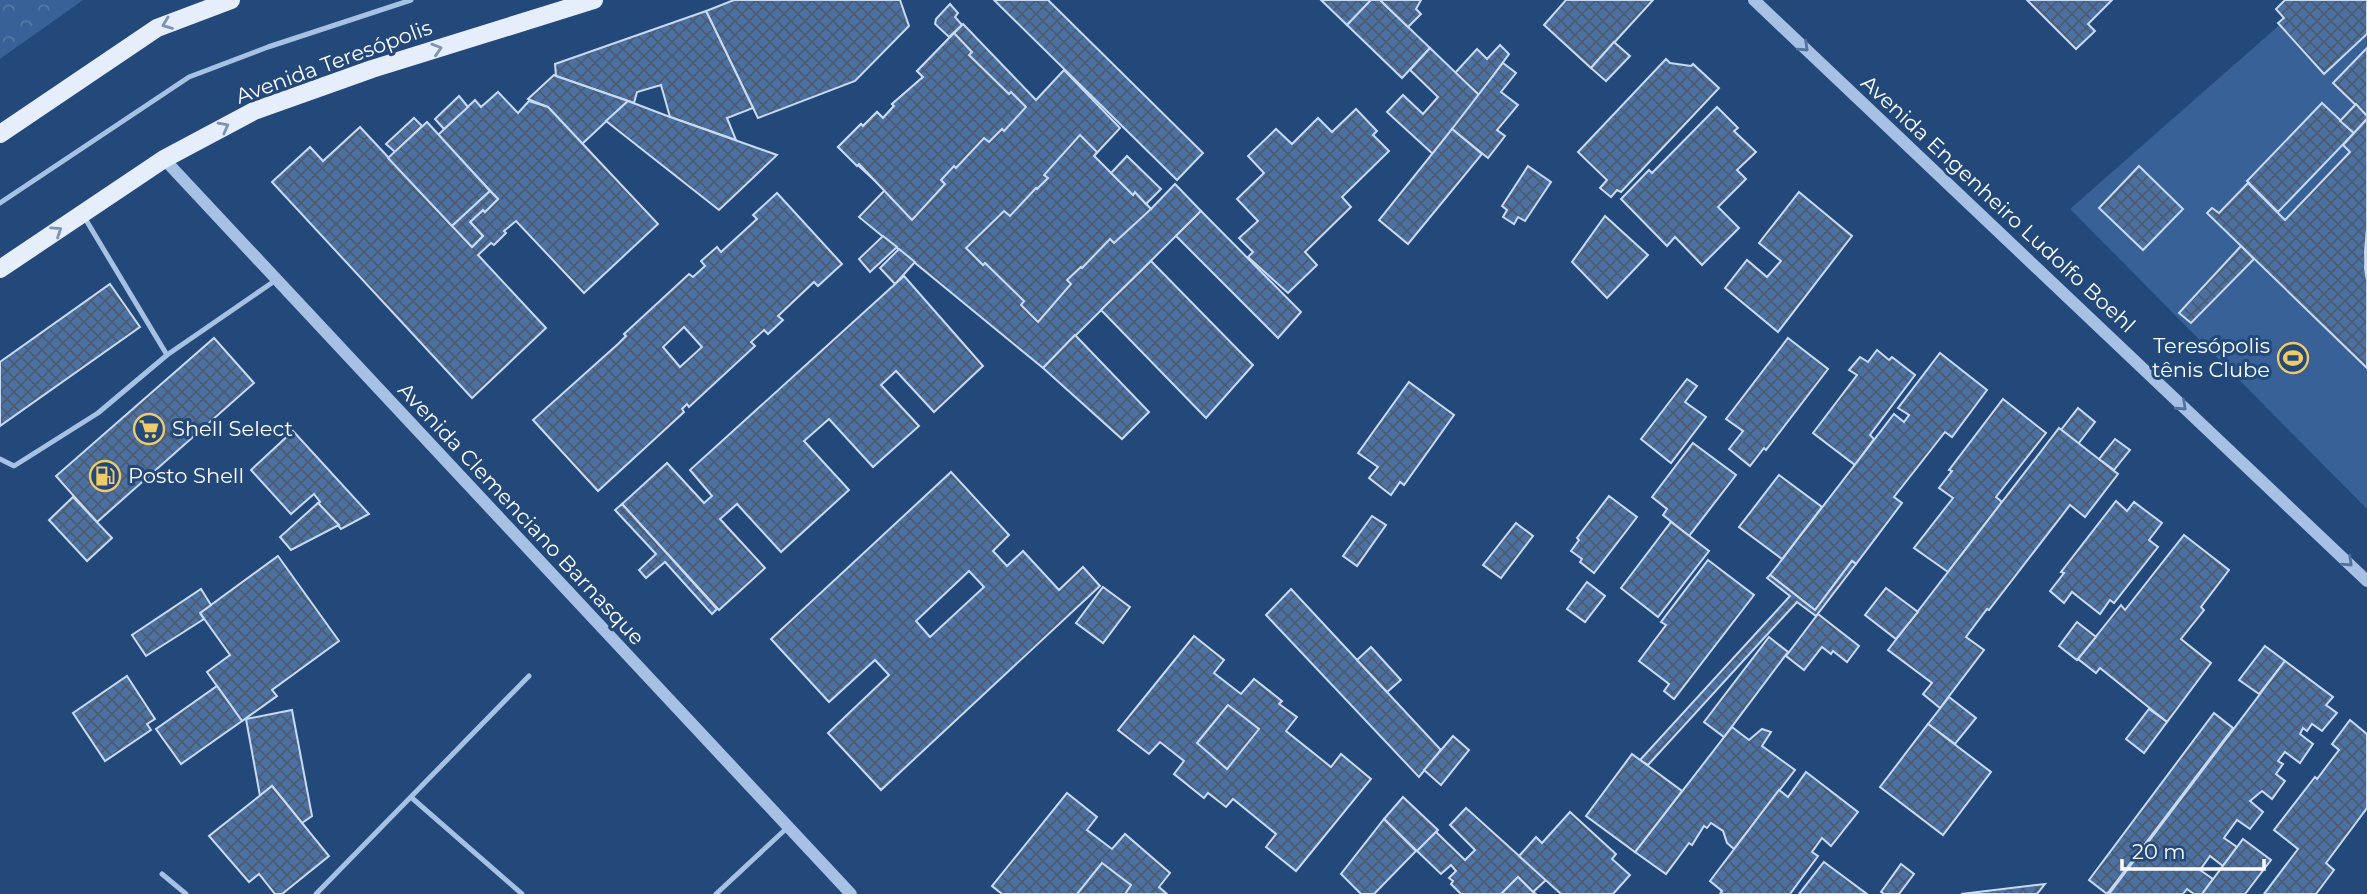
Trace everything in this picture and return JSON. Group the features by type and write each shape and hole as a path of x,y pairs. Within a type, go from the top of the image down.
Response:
{"main road":[{"path":"0,134 157,28 231,0"},
{"name":"Avenida Teresópolis","path":"0,269 163,159 254,111 372,69 594,0"}],"street":[{"name":"Avenida Engenheiro Ludolfo Boehl","path":"1754,0 2367,581"},
{"name":"Avenida Clemenciano Barnasque","path":"163,159 851,894"}],"lane":[{"path":"0,203 189,78 268,47 411,0"},
{"path":"82,214 167,355"},
{"path":"0,459 15,466 98,413 167,355 276,280"},
{"path":"316,894 528,676"},
{"path":"412,798 522,894"},
{"path":"716,894 788,827"},
{"path":"162,874 187,894"}],"green space":[{"path":"0,0 83,0 0,59"},
{"name":"Teresópolis tênis Clube","path":"2308,0 2367,0 2367,509 2070,209"}],"building":[{"path":"734,0 900,0 909,26 855,81 758,118 706,11"},
{"path":"994,0 1048,0 1203,153 1177,180"},
{"path":"1321,0 1371,0 1347,25"},
{"path":"1371,0 1380,0 1430,48 1402,78 1347,25"},
{"path":"1380,0 1421,0 1416,9 1421,14 1408,27"},
{"path":"1566,0 1653,0 1591,68 1544,25"},
{"path":"2027,0 2112,0 2088,24 2095,31 2076,49"},
{"path":"2285,0 2367,0 2367,34 2324,74 2278,23 2284,18 2276,9"},
{"path":"950,4 958,13 955,17 962,25 949,37 935,24 936,19"},
{"path":"706,11 753,108 727,118 736,140 670,117 661,85 637,92 634,103 556,76 555,64"},
{"path":"963,24 1036,100 1064,70 1120,128 1094,156 1133,195 1135,192 1151,209 1175,184 1201,211 1043,368 859,217 885,190 838,147 877,112 883,118 894,106 892,104 923,77 917,71"},
{"path":"954,33 972,52 969,55 1026,107 1004,131 1002,129 989,142 984,138 956,168 954,166 941,180 945,184 912,220 859,164 857,166 838,147 877,112 883,118 894,106 892,104 923,77 917,71"},
{"path":"1614,42 1630,56 1606,81 1591,68"},
{"path":"1500,45 1509,54 1479,95 1455,73 1477,49 1487,59"},
{"path":"1430,48 1479,95 1434,155 1387,112 1403,95 1423,114 1438,97 1410,70"},
{"path":"2367,48 2367,116 2333,83"},
{"path":"1666,59 1670,63 1693,64 1719,88 1621,192 1617,190 1611,197 1600,188 1607,180 1578,152"},
{"path":"1503,63 1516,73 1501,92 1518,105 1497,130 1505,136 1488,158 1452,129"},
{"path":"554,75 628,101 582,144 548,107 528,99"},
{"path":"498,92 518,113 529,101 548,107 658,224 584,293 516,221 494,245 491,243 478,255 546,328 472,398 272,182 310,147 323,161 360,127 472,247 483,236 470,222 498,199 438,135 475,100 481,107"},
{"path":"459,96 468,107 444,129 435,119"},
{"path":"628,101 777,155 719,210 606,121"},
{"path":"2322,103 2354,133 2278,212 2247,181"},
{"path":"2356,104 2367,119 2354,133 2340,121"},
{"path":"1717,107 1738,128 1734,131 1756,152 1737,170 1746,179 1718,207 1739,228 1702,265 1675,237 1667,246 1621,199 1649,170 1652,173"},
{"path":"1356,109 1377,131 1373,135 1389,151 1342,197 1351,207 1305,252 1317,265 1288,293 1248,257 1253,252 1239,238 1258,221 1237,199 1264,173 1248,156 1276,129 1292,144 1318,118 1332,132"},
{"path":"414,118 422,126 395,152 386,144"},
{"path":"2367,119 2367,368 2207,213 2212,208 2219,213 2248,183 2285,220 2350,152 2343,145"},
{"path":"427,122 490,191 452,226 388,158"},
{"path":"1452,129 1482,154 1408,244 1379,220"},
{"path":"1080,135 1097,152 1094,156 1151,209 1114,243 1110,239 1067,280 1071,284 1038,322 1021,305 1024,301 966,248 1004,211 1010,216 1048,178 1044,175"},
{"path":"1127,156 1161,189 1146,204 1111,173"},
{"path":"1528,166 1551,182 1525,221 1518,217 1514,224 1503,217 1507,210 1502,206"},
{"path":"2139,166 2183,209 2143,250 2099,208"},
{"path":"490,191 498,199 470,222 483,236 472,247 452,226"},
{"path":"1799,192 1852,236 1778,332 1725,288 1747,260 1767,277 1781,261 1759,243"},
{"path":"777,193 842,264 818,286 814,282 778,316 783,320 768,334 764,330 751,342 755,346 689,407 687,404 682,409 684,412 598,491 533,420 618,344 626,336 624,334 689,274 693,277 705,266 701,261 717,247 721,252 757,219 753,215","holes":["684,327 702,347 680,367 663,347"]},
{"path":"1201,211 1301,312 1278,338 1176,236"},
{"path":"1605,216 1648,255 1607,298 1572,262"},
{"path":"2367,230 2367,280 2365,268"},
{"path":"883,236 897,247 870,272 859,259"},
{"path":"2241,246 2254,259 2191,323 2179,313"},
{"path":"899,249 915,262 895,284 880,268"},
{"path":"1151,261 1253,365 1206,418 1101,310"},
{"path":"904,276 983,366 934,412 896,371 881,385 919,426 873,467 829,419 804,441 849,490 781,552 737,504 720,519 765,568 719,610 622,504 667,463 704,503 712,496 690,470"},
{"path":"110,284 140,327 0,426 0,362"},
{"path":"1075,335 1149,412 1122,439 1043,368"},
{"path":"214,338 254,383 97,522 56,476"},
{"path":"1788,338 1828,369 1766,450 1764,448 1750,466 1729,449 1743,431 1726,419"},
{"path":"1877,350 1889,360 1892,357 1915,375 1870,435 1874,439 1855,465 1813,433 1857,375 1849,370 1860,357 1868,362"},
{"path":"1940,353 1987,390 1952,437 1945,432 1894,497 1902,503 1856,564 1852,561 1815,610 1770,575 1894,414 1904,422 1909,415 1898,408"},
{"path":"1687,379 1697,386 1685,402 1706,417 1671,463 1641,439"},
{"path":"1409,382 1454,415 1404,485 1400,482 1391,495 1369,478 1378,467 1358,453"},
{"path":"2003,399 2046,433 1996,497 2002,502 1948,572 1914,548 1953,498 1939,488 1952,471 1949,470"},
{"path":"2078,408 2095,422 2078,444 2061,430"},
{"path":"2059,428 2118,474 2085,517 2070,505 1989,610 1987,609 1966,637 1984,650 1940,708 1923,694 1932,683 1888,650"},
{"path":"293,431 369,514 341,529 318,503 320,502 314,494 291,514 251,470"},
{"path":"2115,439 2130,450 2114,470 2099,459"},
{"path":"1693,443 1736,475 1689,536 1663,515 1667,509 1652,497"},
{"path":"951,472 1009,535 993,551 1007,566 1023,551 1059,590 1083,567 1100,586 881,790 828,733 889,675 875,660 829,702 771,639","holes":["969,571 984,587 930,637 916,621"]},
{"path":"1779,475 1822,507 1782,559 1739,527"},
{"path":"1609,496 1637,517 1594,573 1571,551 1579,540 1577,538"},
{"path":"73,497 112,538 87,561 49,520"},
{"path":"2116,501 2127,511 2134,502 2162,523 2149,540 2158,547 2114,603 2110,600 2100,614 2072,592 2064,603 2050,591 2064,573 2061,572"},
{"path":"318,503 339,525 291,550 280,537"},
{"path":"622,504 717,609 712,614 665,562 646,578 639,570 656,554 615,510"},
{"path":"1372,516 1386,525 1357,566 1343,556"},
{"path":"1671,522 1709,551 1658,617 1621,588"},
{"path":"1516,523 1533,536 1501,578 1483,565"},
{"path":"2184,535 2229,570 2201,607 2204,610 2181,639 2211,663 2167,722 2100,668 2096,673 2078,659 2121,605 2125,610"},
{"path":"278,556 339,641 272,690 277,696 242,721 207,672 230,655 200,613"},
{"path":"1708,560 1754,595 1674,699 1664,691 1669,684 1639,661 1666,625 1661,622"},
{"path":"1852,561 1856,564 1816,616 1797,602 1648,765 1640,760 1790,596 1767,578 1770,575 1815,610"},
{"path":"1587,582 1605,596 1585,622 1567,609"},
{"path":"1103,587 1130,607 1103,643 1076,623"},
{"path":"1886,588 1918,612 1896,639 1865,615"},
{"path":"201,589 211,605 200,613 204,619 146,656 132,635"},
{"path":"1291,589 1441,750 1419,777 1266,615"},
{"path":"1818,614 1859,646 1847,662 1833,651 1831,654 1822,647 1804,670 1786,656"},
{"path":"2077,622 2096,637 2077,660 2059,646"},
{"path":"1194,636 1224,660 1214,673 1241,694 1254,679 1282,701 1279,704 1297,717 1286,731 1331,767 1341,754 1371,779 1296,871 1266,847 1276,834 1233,799 1226,807 1208,793 1204,798 1174,774 1184,761 1160,742 1149,754 1118,730"},
{"path":"1769,637 1788,652 1724,737 1704,722"},
{"path":"2265,646 2285,661 2259,694 2239,680"},
{"path":"1371,647 1401,680 1387,692 1357,660"},
{"path":"2285,661 2333,697 2326,705 2337,713 2322,731 2312,724 2307,731 2303,728 2300,734 2313,744 2300,763 2285,752 2278,761 2283,764 2276,774 2285,781 2272,799 2262,791 2250,801 2263,812 2250,829 2237,820 2224,838 2237,847 2223,866 2210,856 2200,870 2213,879 2202,894 2194,894 2187,889 2183,894 2109,894"},
{"path":"127,676 155,719 147,724 151,730 105,761 73,713"},
{"path":"217,686 242,721 181,764 156,729"},
{"path":"1949,697 1976,718 1955,744 1928,724"},
{"path":"1228,705 1259,729 1227,769 1197,743"},
{"path":"2149,709 2167,722 2144,753 2126,739"},
{"path":"292,710 312,816 302,823 272,786 260,796 246,719"},
{"path":"2214,713 2233,728 2107,894 2089,880"},
{"path":"2350,720 2367,734 2367,808 2326,863 2334,870 2316,894 2264,894 2298,849 2274,830 2339,750 2332,744"},
{"path":"1928,724 1991,772 1943,835 1880,787"},
{"path":"1732,727 1749,740 1762,729 1771,732 1762,746 1795,770 1734,849 1727,843 1723,831 1711,823 1707,828 1704,826 1692,845 1689,843 1666,874 1635,852"},
{"path":"1453,736 1469,750 1441,785 1424,770"},
{"path":"1632,754 1682,791 1635,852 1586,816"},
{"path":"1806,772 1858,812 1831,846 1822,838 1812,852 1818,856 1790,894 1720,894 1722,891 1710,881 1779,790 1788,797"},
{"path":"272,786 329,856 282,894 275,894 259,874 249,882 209,836"},
{"path":"1067,793 1097,817 1087,830 1112,849 1125,834 1170,873 1159,887 1167,894 1002,894 992,886"},
{"path":"1403,797 1438,830 1417,851 1384,819"},
{"path":"1466,808 1546,880 1533,892 1518,877 1501,894 1461,894 1451,884 1453,881 1449,878 1456,871 1451,865 1441,874 1417,851 1436,832 1465,860 1475,850 1450,825"},
{"path":"1570,812 1616,854 1612,859 1630,875 1613,894 1561,894 1519,856 1536,837 1542,843"},
{"path":"1384,819 1416,851 1374,894 1361,894 1341,874"},
{"path":"2243,839 2271,860 2245,894 2202,894"},
{"path":"1824,862 1867,894 1799,894"},
{"path":"1102,863 1131,885 1125,894 1077,894"},
{"path":"1901,864 1914,874 1899,894 1884,894 1881,892"},
{"path":"1518,877 1533,892 1536,894 1501,894"},
{"path":"2045,884 2037,894 1961,894"}],"place":[{"name":"Teresópolis tênis Clube","path":"2293,358"},
{"name":"Shell Select","path":"149,429"},
{"name":"Posto Shell","path":"105,476"}]}
